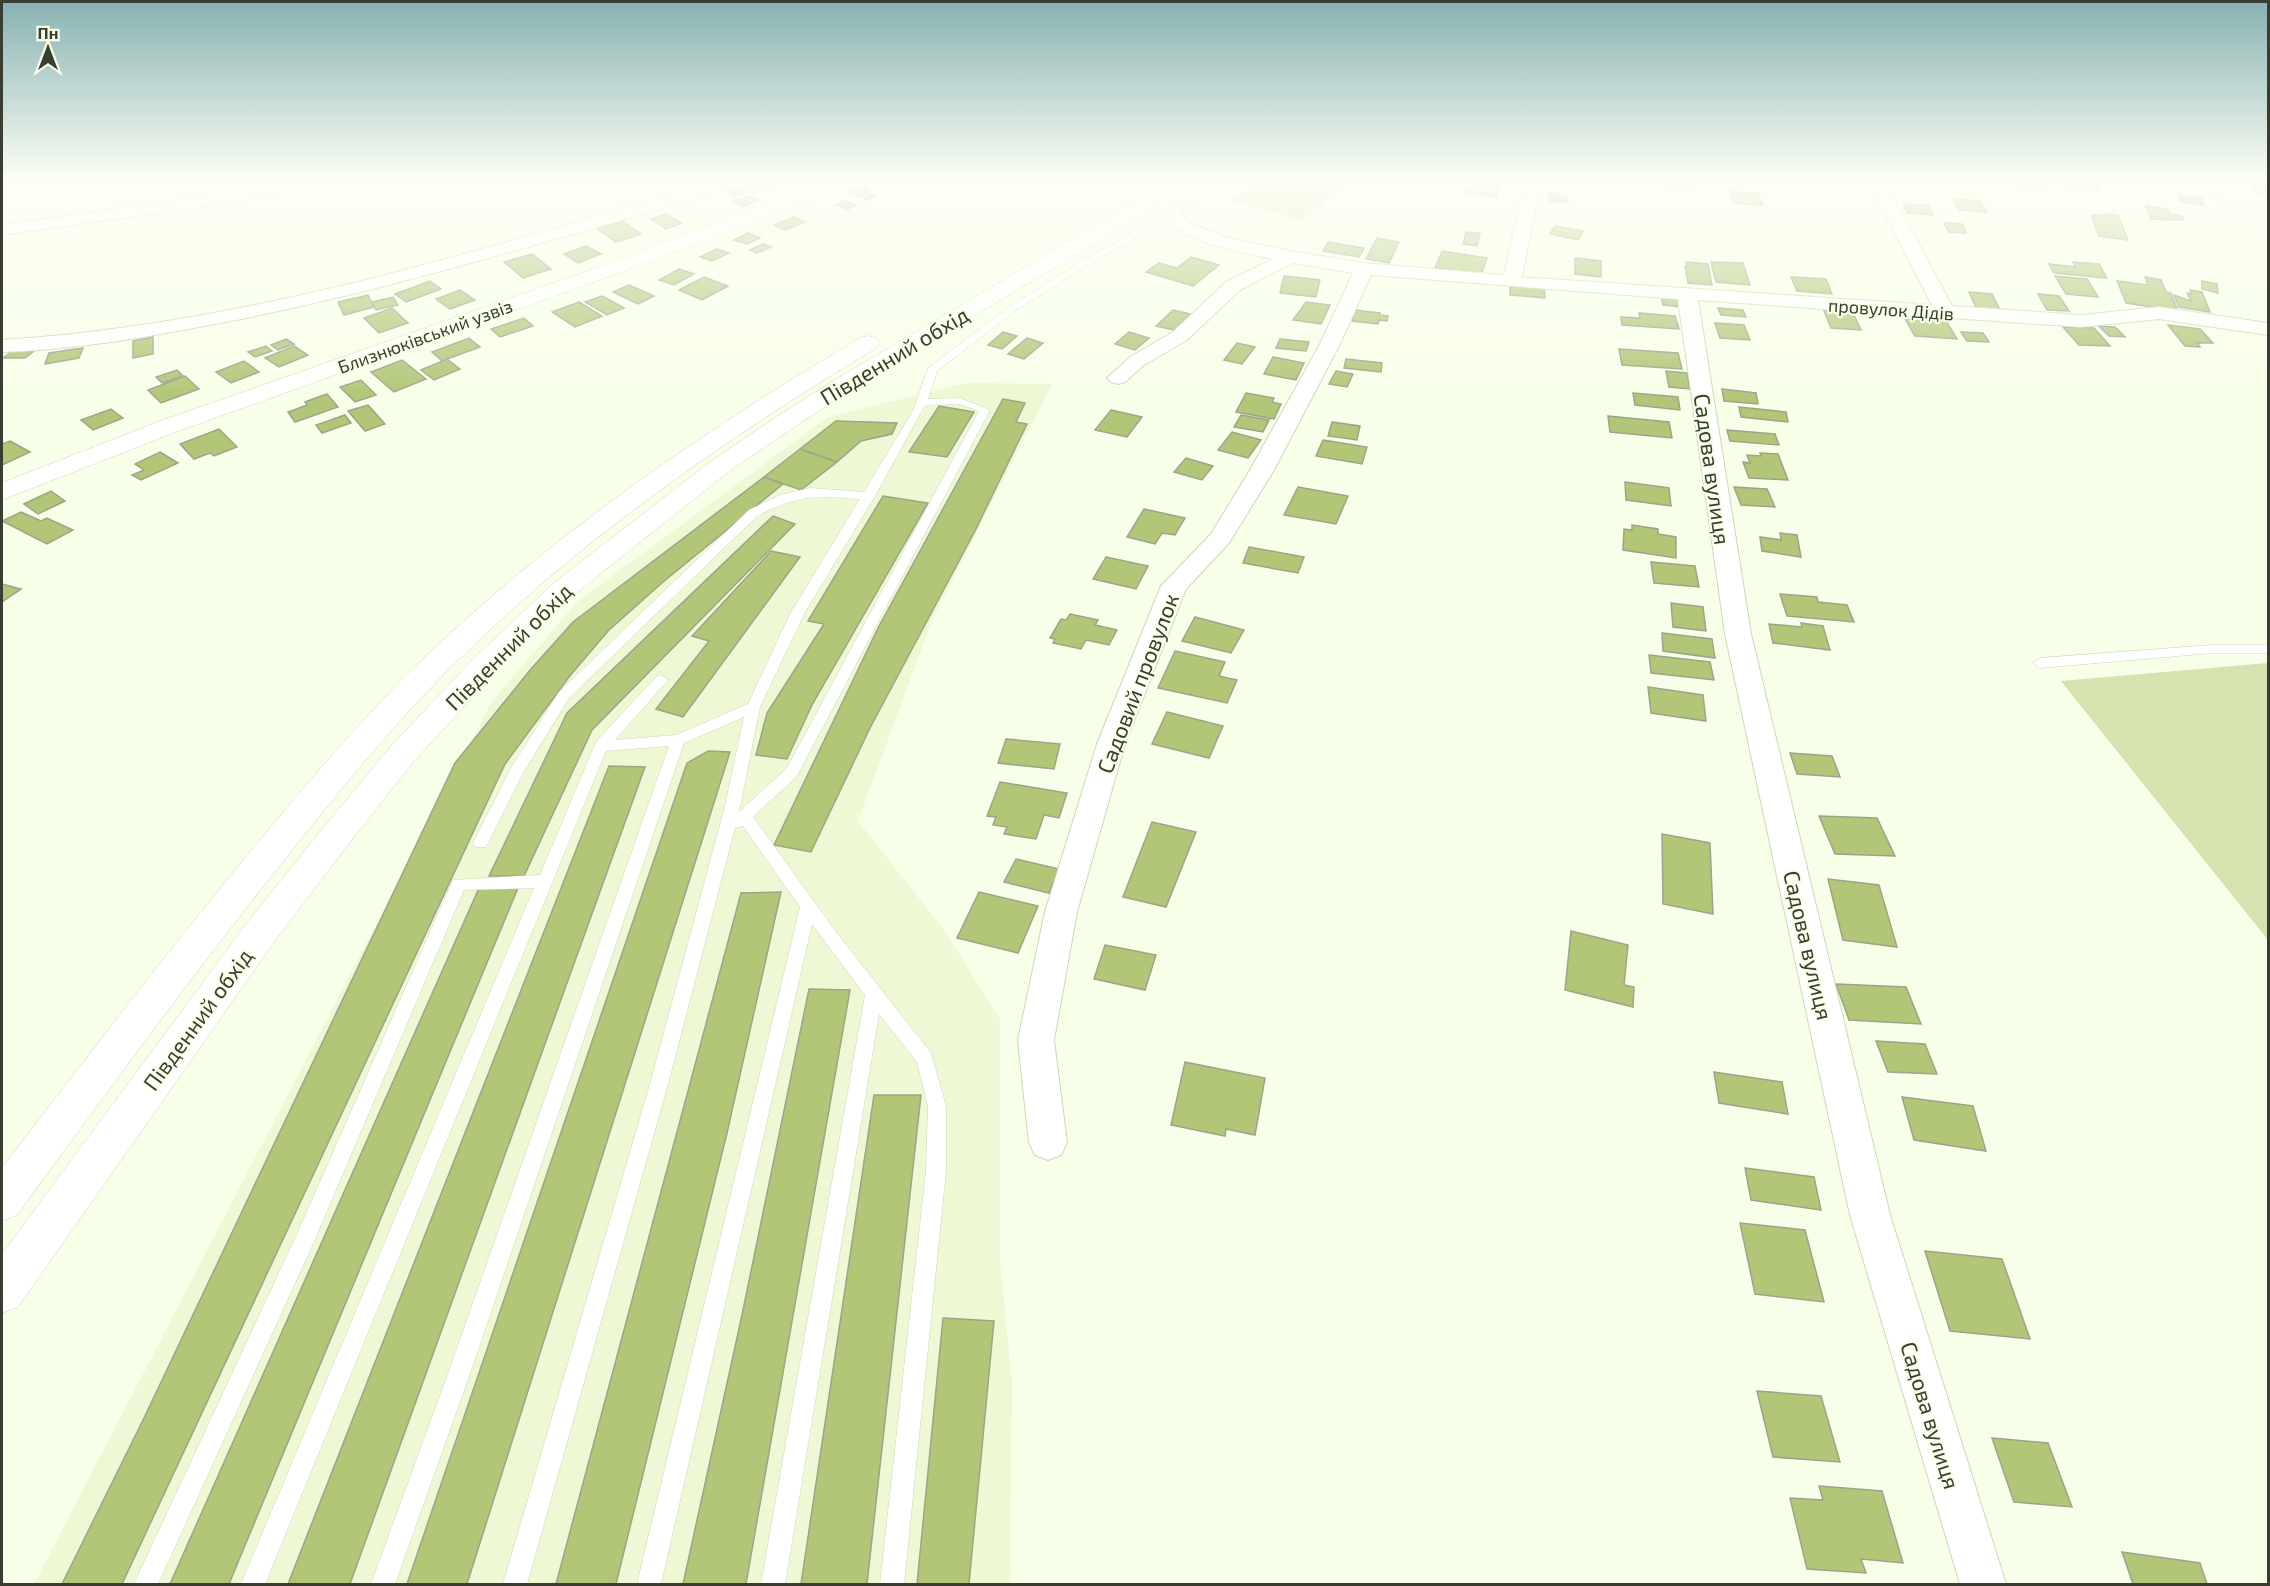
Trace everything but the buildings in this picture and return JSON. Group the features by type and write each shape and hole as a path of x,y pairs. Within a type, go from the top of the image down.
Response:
{"main road":[{"name":"Близнюківський узвіз","path":"2,492 164,428 654,253"},
{"name":"Південний обхід","path":"2,1201 220,912 375,727 453,647 522,584 629,499 750,415 815,374 1023,253"},
{"name":"Південний обхід","path":"2,1291 256,938 410,745 486,664 557,596 653,517 723,464 846,383 1064,253"}],"street":[{"path":"2,346 95,339 291,304 425,271 487,253"},
{"name":"провулок Дідів","path":"1272,253 1364,269 2081,321 2159,313 2268,329"},
{"path":"1512,280 1518,253"},
{"path":"1914,253 1946,313"},
{"path":"1118,378 1137,361 1180,336 1233,286 1290,257"},
{"name":"Садовий провулок","path":"1048,1143 1036,1040 1061,912 1111,744 1174,586 1220,538 1256,480 1330,344 1364,269"},
{"name":"Садова вулиця","path":"1687,293 1738,634 1870,1215 1983,1584"}],"lane":[{"path":"515,1584 659,1084 725,836 753,707 797,614 923,402 932,370 1012,309 1104,253"},
{"path":"725,836 792,772 985,410 960,401 923,402"},
{"path":"481,843 516,772 564,694 753,513 784,498 810,492 869,496"},
{"path":"2040,663 2212,649 2268,649"},
{"path":"253,1584 601,746 661,680"},
{"path":"601,746 678,740 753,707"},
{"path":"383,1584 460,1371 678,740"},
{"path":"744,817 808,907 925,1059 937,1106 936,1171 892,1584"},
{"path":"146,1584 305,1239 459,885 545,880"},
{"path":"649,1584 808,907"},
{"path":"773,1584 874,994"}],"shaded area":[{"path":"966,383 1052,384 933,618 858,821 944,930 1000,1019 1000,1261 1012,1383 1010,1584 34,1584 492,701 578,601 828,417"},
{"path":"2268,663 2268,940 2061,681"}]}
